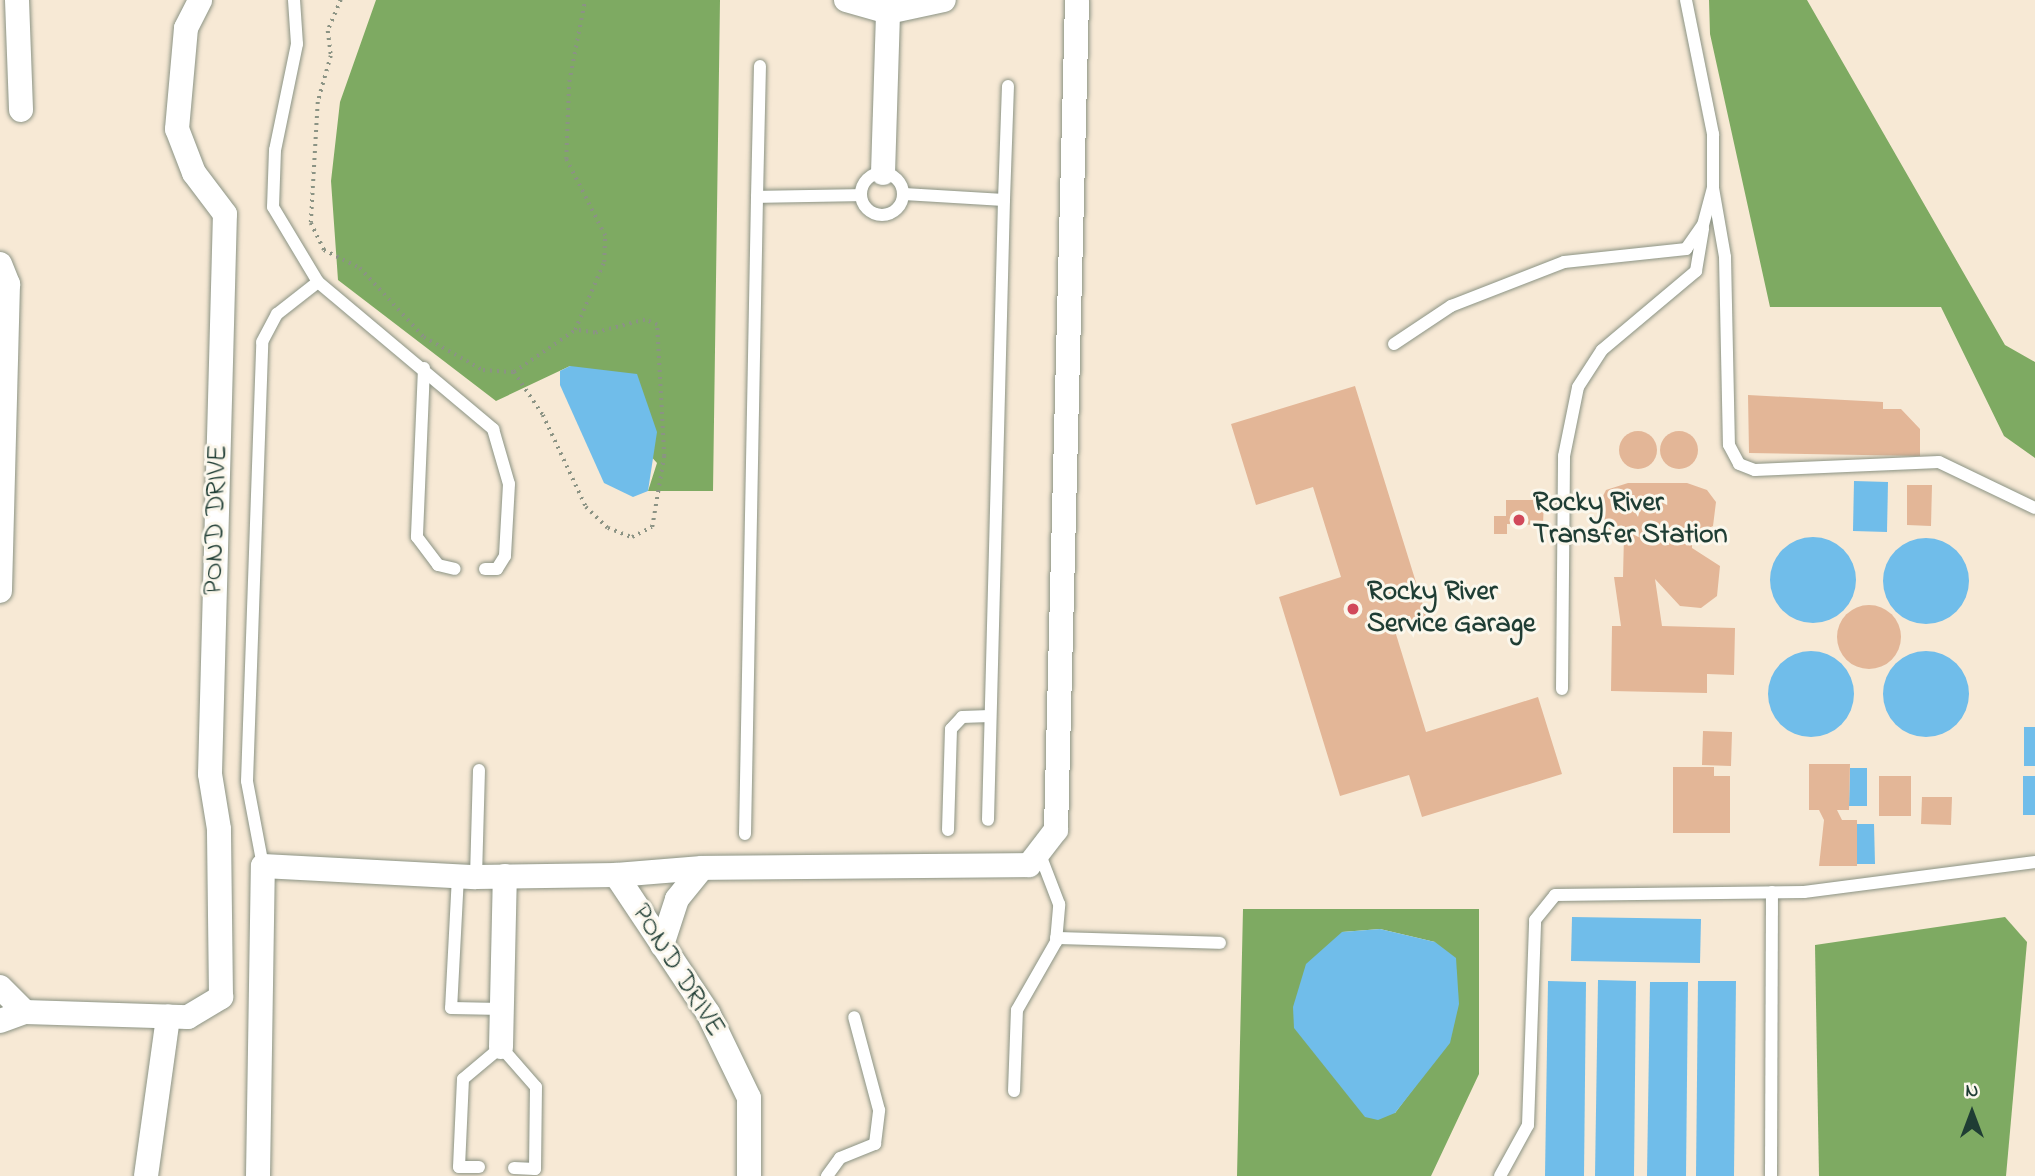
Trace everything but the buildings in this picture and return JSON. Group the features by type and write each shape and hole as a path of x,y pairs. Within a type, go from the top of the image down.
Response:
{"street":[{"path":"17,0 21,110"},
{"name":"POND DRIVE","path":"0,1021 25,1012 188,1017 221,997 223,965 210,774 225,214 194,173 177,129 186,28 200,0"},
{"path":"846,0 888,12 944,0"},
{"path":"616,875 702,869 1030,865 1041,857 1056,830 1077,0"},
{"path":"883,173 888,12"},
{"path":"0,264 8,284 0,591"},
{"path":"258,1176 263,866"},
{"name":"POND DRIVE","path":"263,866 467,877 616,875 708,1013 749,1098 749,1176"},
{"path":"662,945 677,899 702,869"},
{"path":"501,1046 505,876"},
{"path":"0,987 25,1012"},
{"path":"146,1176 168,1017"}],"lane":[{"path":"294,0 297,44 275,150 273,207 318,282 424,368 493,429 509,484 505,556 497,569 485,569"},
{"path":"1686,0 1713,134 1713,188 1726,257 1729,445 1739,464 1755,470 1939,462 2035,509"},
{"path":"745,834 760,66"},
{"path":"988,820 1008,86"},
{"path":"883,173 897,179 904,194 897,210 884,216 870,212 861,195 866,181 883,173"},
{"path":"1562,689 1564,456 1578,387 1602,350 1696,271 1703,225 1713,188"},
{"path":"904,194 1004,200"},
{"path":"757,197 861,195"},
{"path":"1394,344 1451,306 1519,278 1604,253 1661,256 1686,249 1703,225"},
{"path":"263,866 247,781 262,342 277,314 318,282"},
{"path":"424,368 417,537 438,565 455,569"},
{"path":"948,830 951,729 962,717 990,716"},
{"path":"479,769 451,1008 502,1009"},
{"path":"1014,1091 1017,1010 1056,938 1059,904 1041,857"},
{"path":"1500,1176 1528,1125 1535,920 1555,895 1772,892 2035,862"},
{"path":"1771,1176 1772,892"},
{"path":"1056,938 1220,943"},
{"path":"827,1176 840,1158 875,1144 879,1110 854,1017"},
{"path":"479,1167 460,1167 463,1079 501,1046 536,1087 535,1169 514,1168"}],"path":[{"path":"341,0 328,31 331,56 318,102 311,223 324,250 360,268 424,337 483,370 514,372 575,330 604,262 605,236 566,159 569,82 585,0"},
{"path":"514,372 543,415 586,506 608,528 632,537 652,527 664,456 657,325 645,320 595,333 575,330"}],"green space":[{"path":"376,0 720,0 713,491 648,491 657,463 570,366 496,401 338,280 331,181 340,102"},
{"path":"1709,0 1807,0 2005,345 2035,362 2035,458 2004,436 1941,307 1770,307 1710,34"},
{"path":"1243,909 1479,909 1479,1074 1431,1176 1237,1176","holes":["1380,929 1435,942 1416,1085 1395,1113 1342,932"]},
{"path":"2005,917 2027,942 2006,1176 1819,1176 1815,945"}],"water":[{"path":"570,366 637,374 657,432 648,491 633,497 604,483 560,385 560,371"},
{"path":"1854,481 1888,482 1887,532 1853,531"},
{"path":"1805,537 1821,537 1844,549 1853,563 1856,580 1853,597 1844,611 1821,623 1805,623 1789,616 1777,604 1770,588 1770,572 1777,556 1789,544"},
{"path":"1918,538 1934,538 1957,550 1966,564 1969,581 1966,598 1957,612 1934,624 1918,624 1902,617 1890,605 1883,589 1883,573 1890,557 1902,545"},
{"path":"1803,651 1819,651 1842,663 1851,677 1854,694 1851,711 1842,725 1819,737 1803,737 1787,730 1775,718 1768,702 1768,686 1775,670 1787,658"},
{"path":"1918,651 1934,651 1957,663 1966,677 1969,694 1966,711 1957,725 1934,737 1918,737 1902,730 1890,718 1883,702 1883,686 1890,670 1902,658"},
{"path":"2024,727 2035,727 2035,766 2024,766"},
{"path":"1850,768 1867,768 1867,806 1849,806"},
{"path":"2023,776 2035,776 2035,815 2023,815"},
{"path":"1857,824 1874,824 1875,864 1857,864"},
{"path":"1572,917 1701,919 1700,963 1571,961"},
{"path":"1380,929 1435,942 1456,958 1459,1004 1450,1043 1395,1113 1378,1120 1365,1117 1294,1028 1293,1007 1306,964 1342,932"},
{"path":"1598,980 1636,981 1634,1176 1595,1176"},
{"path":"1548,981 1586,982 1584,1176 1545,1176"},
{"path":"1698,981 1736,981 1734,1176 1696,1176"},
{"path":"1650,982 1688,982 1686,1176 1647,1176"}],"place":[{"name":"Rocky River Transfer Station","path":"1519,520"},
{"name":"Rocky River Service Garage","path":"1353,609"}]}
